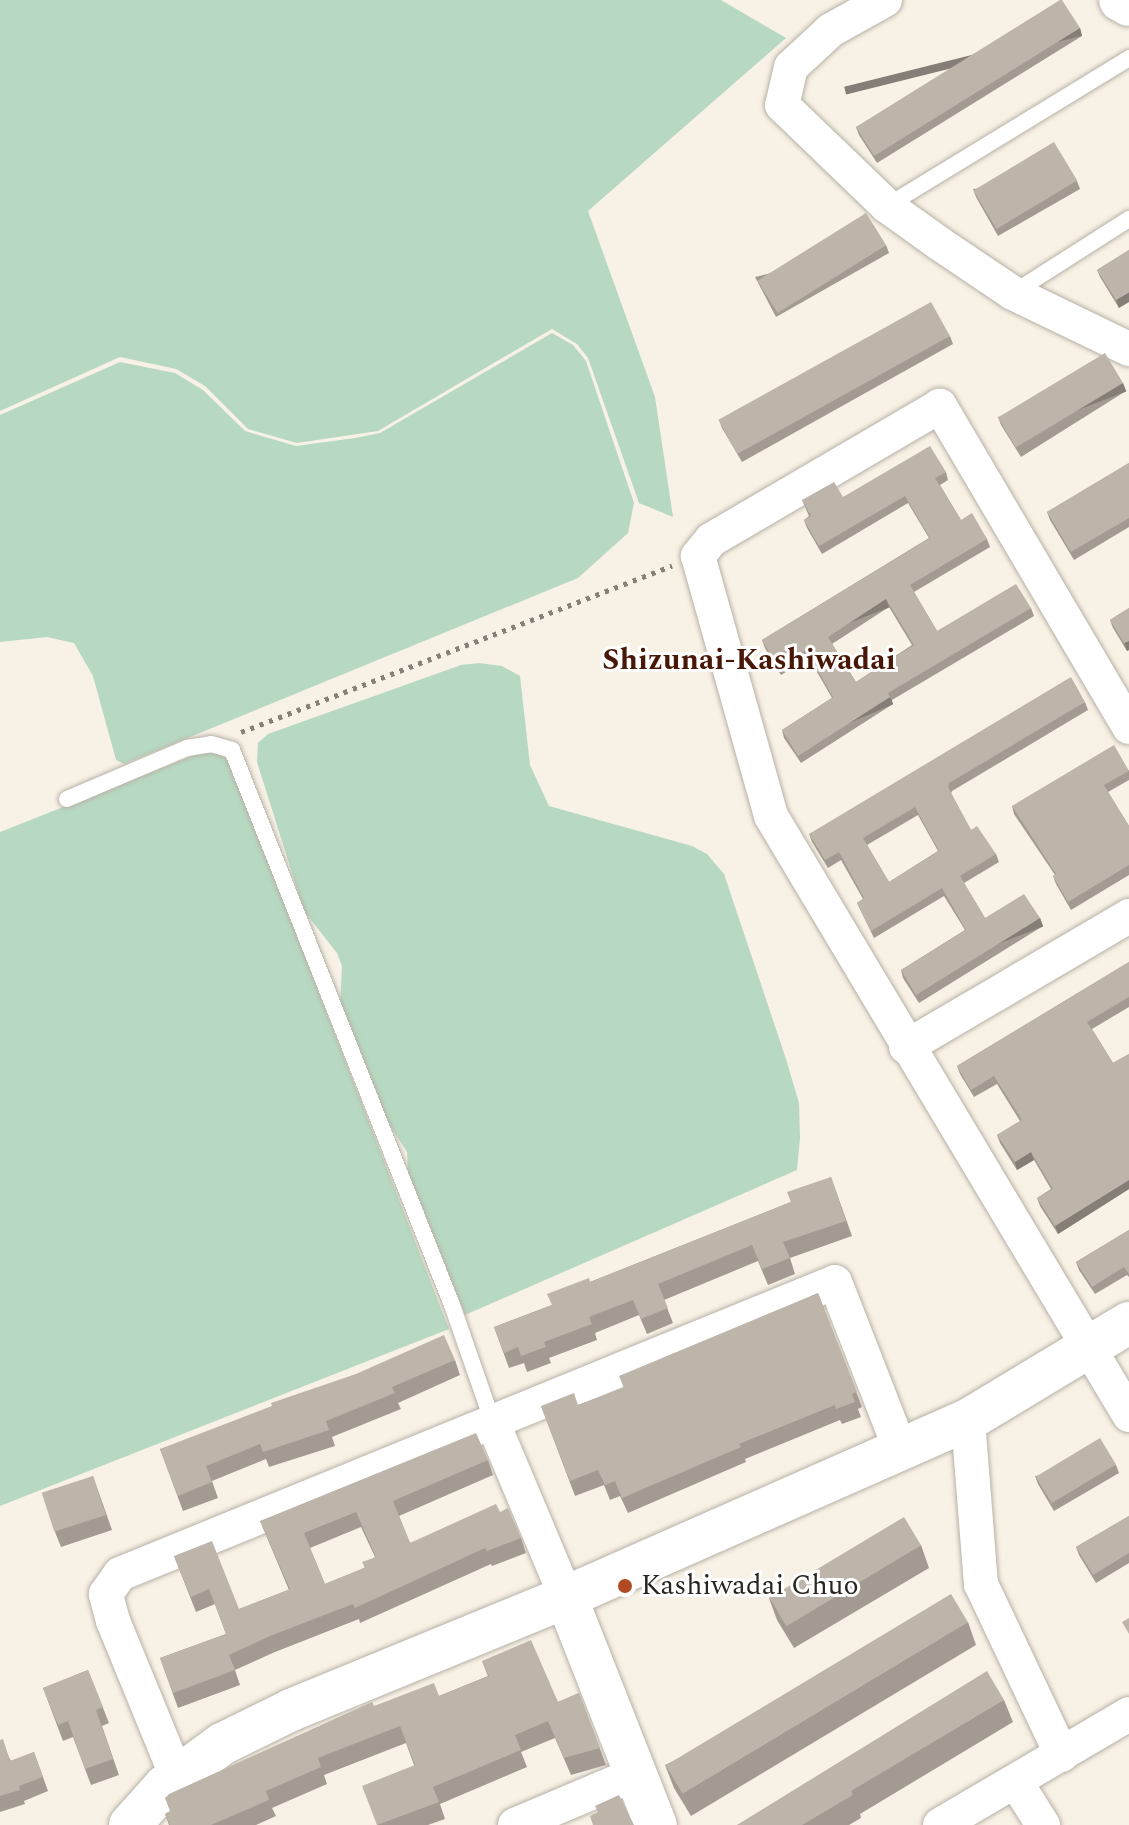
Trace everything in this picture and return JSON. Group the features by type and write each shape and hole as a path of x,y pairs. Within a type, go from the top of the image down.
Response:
{"street":[{"path":"885,0 831,30 791,67 782,105 887,206 1013,293 1129,349"},
{"path":"1120,0 1129,5"},
{"path":"1129,727 940,406 711,540 698,556 771,816 906,1047 1129,1415"},
{"path":"906,1047 1129,916"},
{"path":"177,1777 113,1621 106,1594 120,1574 835,1282 901,1451"},
{"path":"130,1825 177,1777 222,1744 291,1710 566,1597 968,1420 1129,1323"},
{"path":"968,1420 981,1584 1062,1755"},
{"path":"493,1423 656,1825"},
{"path":"940,1825 1129,1714"},
{"path":"515,1825 636,1774"},
{"path":"1016,1782 1043,1825"}],"lane":[{"path":"887,206 1129,58"},
{"path":"1013,293 1129,219"},
{"path":"67,799 187,748 211,744 232,750 452,1305 493,1423"}],"path":[{"path":"211,744 698,556"}],"green space":[{"path":"0,0 721,0 786,38 588,211 655,397 673,517 639,503 588,358 577,344 552,329 378,431 297,443 248,429 205,386 176,369 120,357 0,411"},
{"path":"552,333 573,345 586,361 634,503 628,533 578,578 124,764 116,760 93,676 74,643 47,637 0,642 0,415 120,362 175,373 203,390 245,431 296,446 355,438 380,433"},
{"path":"479,663 502,666 520,676 530,765 549,806 692,846 707,854 724,874 799,1103 800,1138 797,1170 465,1315 408,1173 407,1152 386,1120 340,1004 342,966 337,953 304,911 257,762 258,743 268,734 461,665"},
{"path":"205,751 222,755 230,763 449,1329 0,1506 0,832"}],"building":[{"path":"1060,0 1080,28 874,156 856,127"},
{"path":"1054,142 1077,181 997,229 973,190"},
{"path":"866,213 886,245 778,313 757,281"},
{"path":"1129,250 1129,292 1116,300 1097,270"},
{"path":"931,302 950,336 737,454 718,420"},
{"path":"1105,353 1123,383 1016,447 998,417"},
{"path":"930,446 946,472 935,478 961,520 972,513 987,539 910,585 937,631 1016,584 1031,608 888,693 890,697 798,756 782,730 833,697 806,650 778,667 762,640 930,538 905,496 819,546 804,520 811,516 802,500 834,482 843,497","holes":["886,599 914,645 856,682 828,637"]},
{"path":"1129,463 1129,518 1071,552 1047,512"},
{"path":"1129,608 1129,641 1124,643 1110,620"},
{"path":"1071,677 1085,702 949,783 948,787 971,830 977,826 996,854 960,876 985,918 1024,894 1040,918 916,995 901,970 966,930 942,888 871,931 857,903 864,898 839,852 825,860 809,834","holes":["915,807 939,851 889,882 863,838"]},
{"path":"1114,745 1129,771 1104,785 1129,826 1129,865 1068,902 1053,876 1056,874 1012,806"},
{"path":"1129,962 1129,997 1087,1022 1113,1063 1129,1054 1129,1180 1055,1226 1037,1198 1053,1189 1031,1152 1015,1162 997,1135 1022,1120 994,1076 971,1090 957,1066"},
{"path":"831,1177 846,1221 783,1242 790,1258 762,1269 752,1245 658,1284 668,1308 641,1319 633,1300 589,1317 592,1324 544,1342 546,1347 521,1356 518,1347 504,1353 494,1327 552,1305 547,1294 589,1278 590,1282 791,1202 787,1192"},
{"path":"1129,1230 1129,1274 1124,1267 1092,1287 1076,1262"},
{"path":"818,1293 857,1392 852,1394 855,1402 836,1409 835,1405 739,1444 741,1447 622,1498 615,1481 605,1485 598,1470 570,1481 541,1406 574,1393 578,1405 624,1388 619,1376"},
{"path":"444,1335 455,1360 392,1387 395,1393 326,1421 329,1430 263,1452 260,1444 206,1466 212,1482 178,1496 160,1449 272,1406 271,1403 356,1374"},
{"path":"476,1433 488,1460 393,1501 410,1543 496,1504 500,1512 508,1508 521,1538 487,1551 485,1548 355,1608 353,1604 270,1636 229,1655 235,1670 173,1693 160,1658 226,1634 209,1589 191,1597 174,1556 212,1541 239,1609 290,1589 260,1521","holes":["356,1512 376,1557 362,1562 365,1568 325,1584 304,1533"]},
{"path":"1100,1438 1116,1465 1052,1503 1036,1477"},
{"path":"93,1476 106,1515 54,1532 42,1493"},
{"path":"1129,1516 1129,1553 1093,1575 1076,1547"},
{"path":"904,1517 921,1545 786,1626 769,1598"},
{"path":"951,1594 968,1622 683,1794 666,1766"},
{"path":"1129,1618 1129,1634 1122,1622"},
{"path":"531,1640 558,1702 579,1693 600,1748 564,1758 548,1721 515,1735 521,1750 433,1787 439,1802 377,1825 362,1786 415,1765 400,1726 318,1758 321,1767 266,1791 269,1800 211,1825 170,1825 165,1814 170,1811 165,1798 169,1794 372,1702 374,1706 434,1683 439,1696 489,1676 482,1661"},
{"path":"88,1670 103,1707 96,1710 113,1759 85,1769 68,1721 58,1725 43,1688"},
{"path":"987,1671 1004,1700 851,1791 853,1795 802,1825 737,1825"},
{"path":"3,1739 10,1761 34,1752 43,1777 19,1786 20,1790 0,1796 0,1740"},
{"path":"619,1795 634,1825 593,1825 590,1816 598,1812 595,1806"}],"place":[{"name":"Kashiwadai Chuo","path":"625,1586"}],"district":[{"name":"Shizunai-Kashiwadai","path":"749,660"}]}
